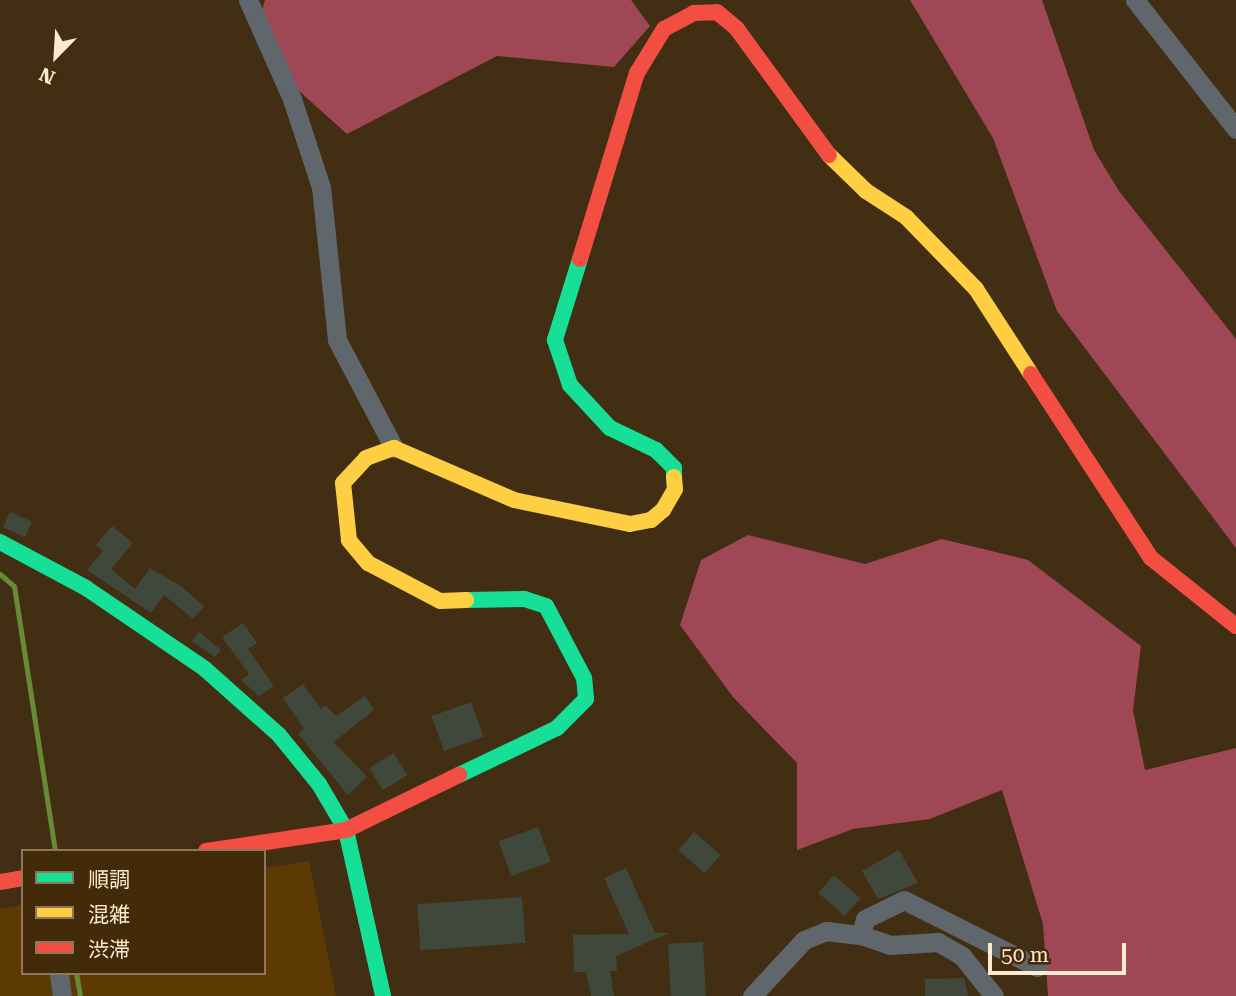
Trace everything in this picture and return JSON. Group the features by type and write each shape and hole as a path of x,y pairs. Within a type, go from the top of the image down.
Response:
{"street":[{"path":"248,0 292,99 321,187 337,340 394,448 514,500 630,524 651,520 663,510 675,489 674,468 656,450 610,428 590,408 570,385 555,340 637,73 664,29 714,6 737,29 827,153 866,191 906,217 976,289 1151,558 1236,626"},
{"path":"1135,0 1236,130"},
{"path":"219,849 346,830 424,788 557,728 586,699 583,677 546,606 524,599 440,601 368,563 349,540 343,483 366,458 394,448"},
{"path":"0,542 86,588 244,698 319,785 346,830 383,996"},
{"path":"0,882 21,878"},
{"path":"862,935 865,919 904,900 1037,967"},
{"path":"752,996 804,940 826,931 862,935 890,945 938,943 962,956 994,996"},
{"path":"59,975 62,996"}],"shaded area":[{"path":"265,0 631,0 650,26 614,67 497,56 347,134 298,90 258,24"},
{"path":"910,0 1042,0 1094,150 1119,191 1236,339 1236,548 1057,311 993,138"},
{"path":"748,535 865,564 942,539 1028,560 1141,646 1133,710 1145,770 1236,748 1236,996 1048,996 1043,924 1002,790 930,819 853,829 797,850 797,763 733,697 680,625 701,560"},
{"path":"309,861 336,996 0,996 0,909 21,905 21,975 266,975 266,868"}],"building":[{"path":"10,512 32,522 25,537 3,528"},
{"path":"112,526 133,543 111,569 135,589 150,568 182,587 204,606 193,619 164,595 151,613 87,570 103,551 96,545"},
{"path":"243,623 257,643 248,649 274,686 259,696 241,680 249,674 222,637"},
{"path":"199,632 221,650 215,657 192,641"},
{"path":"303,684 321,709 325,705 336,716 365,696 374,710 334,742 367,777 348,795 298,734 304,729 283,698"},
{"path":"471,702 484,737 444,751 432,716"},
{"path":"394,753 407,775 383,790 369,768"},
{"path":"538,827 551,862 511,876 499,841"},
{"path":"694,832 720,855 705,873 678,850"},
{"path":"899,850 918,883 878,899 862,871"},
{"path":"626,868 655,933 669,933 616,956 617,971 610,971 614,996 591,996 586,972 574,972 573,935 629,934 604,878"},
{"path":"834,875 860,898 845,916 818,893"},
{"path":"522,897 525,943 420,950 417,904"},
{"path":"703,942 706,996 671,996 668,944"},
{"path":"964,978 968,996 925,996 925,979"}],"waterway":[{"path":"0,574 14,586 55,849"},
{"path":"76,975 80,996"}],"traffic: fast":[{"path":"580,259 555,340 570,385 610,428 656,450 674,468 674,477"},
{"path":"0,542 86,588 205,669 279,735 319,784 346,830 383,996"},
{"path":"459,775 557,728 586,699 584,678 546,606 524,599 466,600"}],"traffic: slow":[{"path":"829,155 866,191 906,217 976,289 1031,374"},
{"path":"466,600 440,601 368,563 349,540 343,483 366,458 394,448 514,500 630,524 651,520 663,510 675,489 674,477"}],"traffic: jam":[{"path":"580,259 637,73 664,29 694,13 717,12 737,29 829,155"},
{"path":"1031,374 1151,558 1236,626"},
{"path":"219,849 346,830 459,775"},
{"path":"0,882 21,878"}]}
